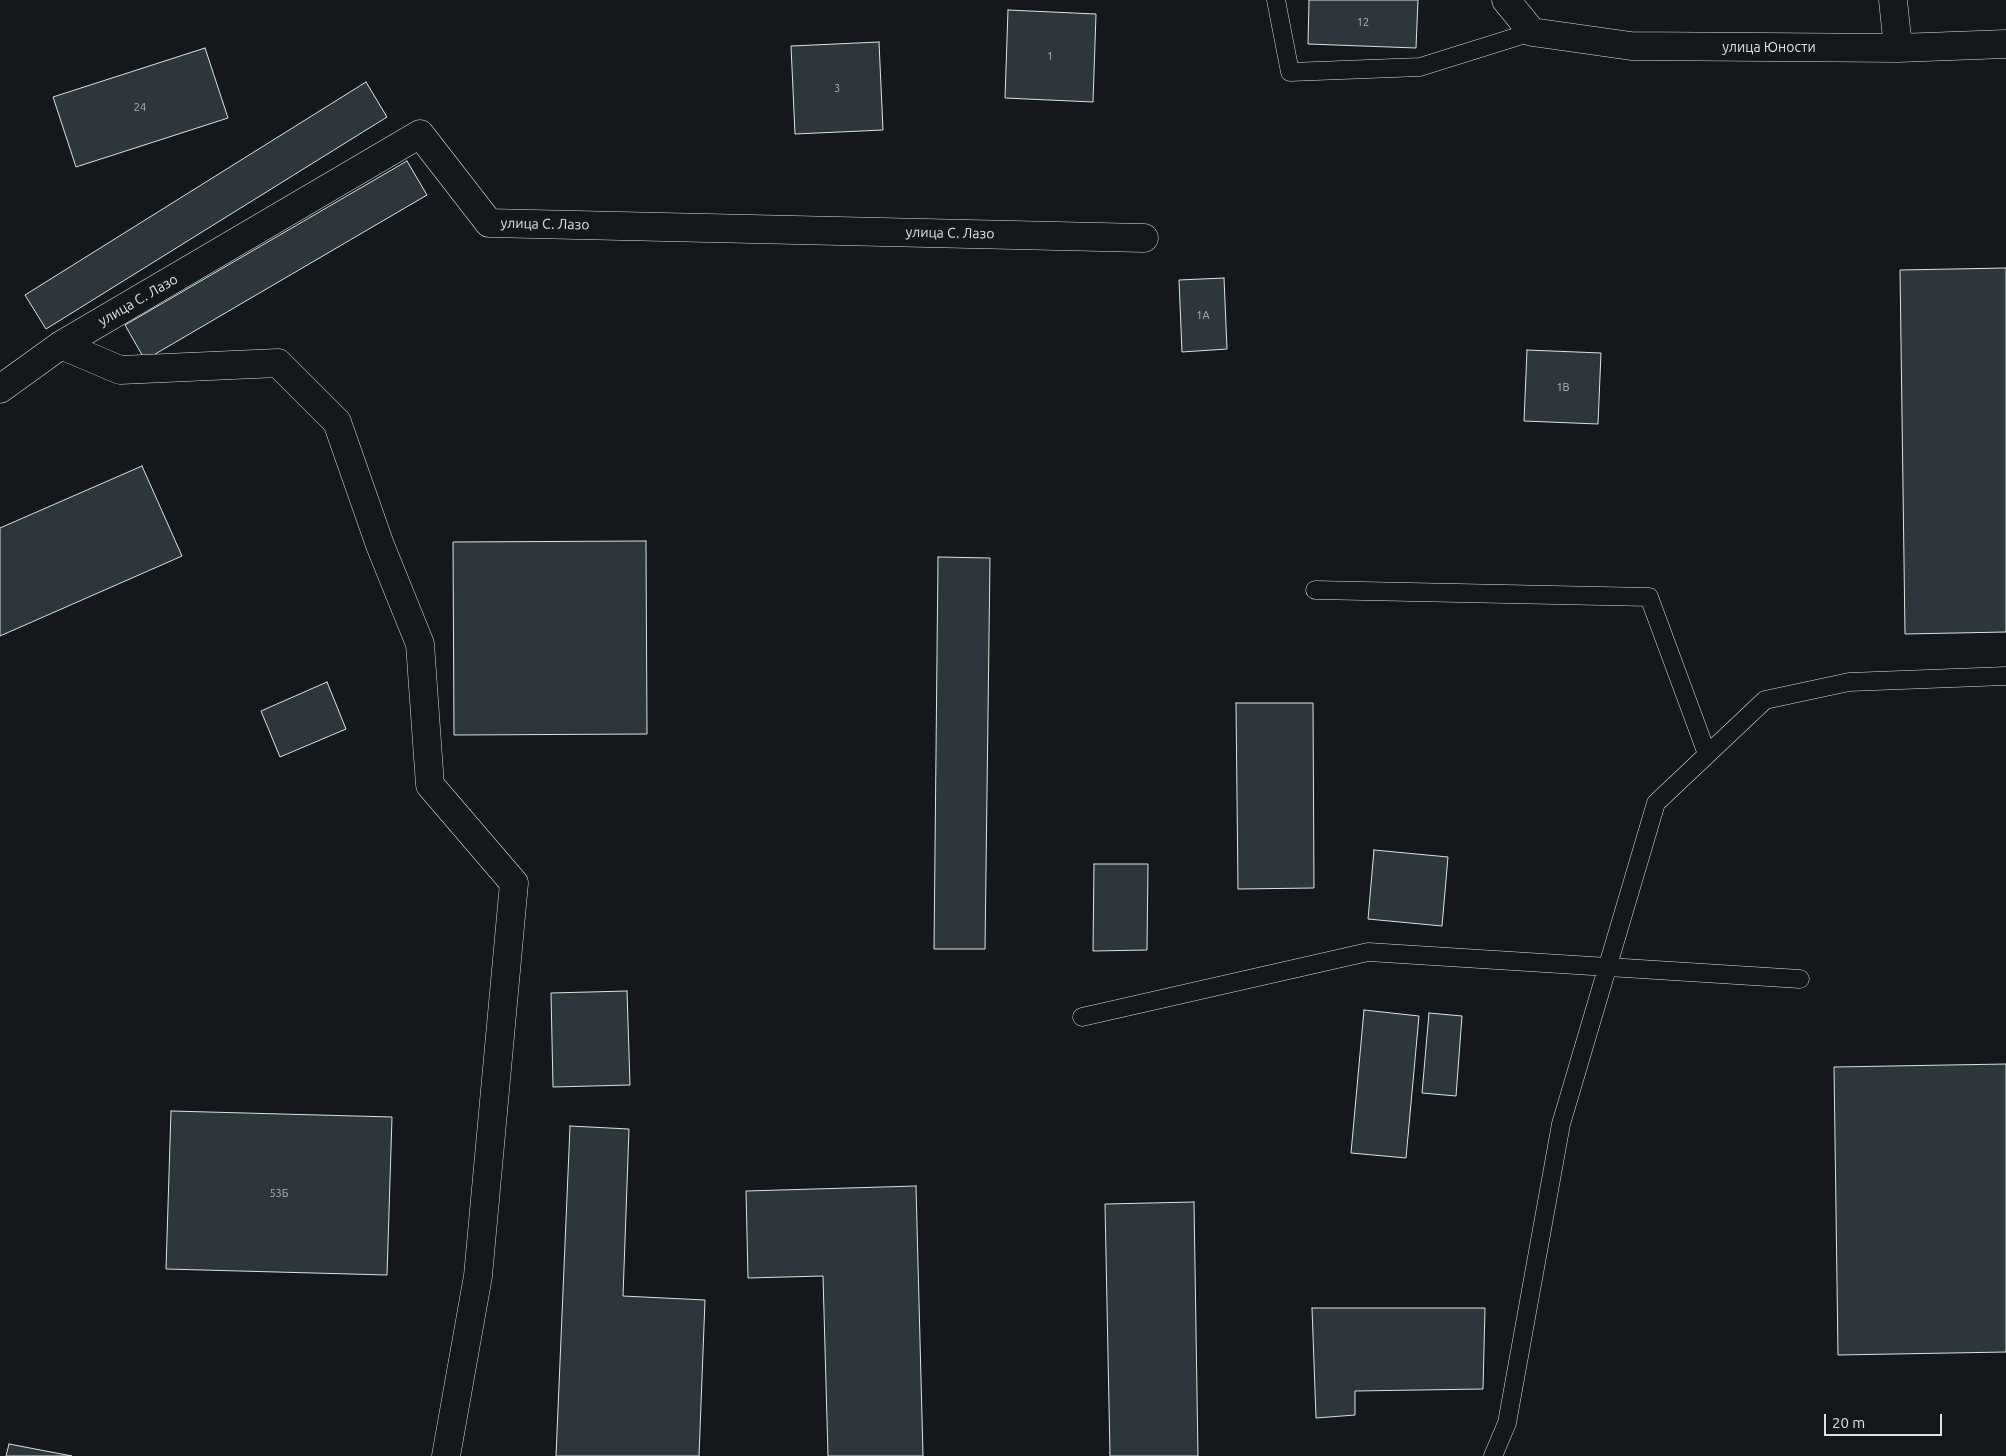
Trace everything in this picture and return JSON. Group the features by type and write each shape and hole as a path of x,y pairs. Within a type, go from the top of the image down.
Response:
{"street":[{"path":"1506,0 1532,32"},
{"path":"1893,0 1898,48"},
{"name":"улица Юности","path":"1532,32 1631,46 1898,48 2006,44"},
{"name":"улица С. Лазо","path":"0,389 61,345 420,134 489,223 1144,238"},
{"path":"61,345 120,370 278,363 337,422 380,545 420,644 430,786 514,883 478,1276 446,1456"}],"lane":[{"path":"1276,0 1290,72 1420,67 1532,32"},
{"path":"1314,590 1649,597 1707,754"},
{"path":"1493,1456 1506,1423 1561,1124 1656,803 1764,700 1849,682 2006,676"},
{"path":"1082,1017 1368,952 1800,979"}],"building":[{"path":"1309,0 1418,0 1416,48 1308,44"},
{"path":"1008,10 1096,14 1093,102 1005,98"},
{"path":"879,42 883,130 795,134 791,46"},
{"path":"205,48 228,118 76,167 53,97"},
{"path":"366,82 387,117 46,329 25,295"},
{"path":"407,161 427,195 145,360 125,325"},
{"path":"2006,268 2006,632 1905,634 1900,270"},
{"path":"1224,278 1227,349 1182,352 1179,280"},
{"path":"1527,350 1601,353 1598,424 1524,421"},
{"path":"142,466 182,556 0,636 0,528"},
{"path":"646,541 647,734 454,735 453,542"},
{"path":"938,557 990,558 985,949 934,949"},
{"path":"327,682 346,729 280,757 261,711"},
{"path":"1236,703 1313,703 1314,888 1238,889"},
{"path":"1374,850 1448,857 1442,926 1368,919"},
{"path":"1094,864 1148,864 1147,950 1093,951"},
{"path":"627,991 630,1085 553,1087 551,993"},
{"path":"1364,1010 1419,1016 1406,1158 1351,1153"},
{"path":"1429,1013 1462,1016 1456,1096 1422,1093"},
{"path":"2006,1064 2006,1352 1838,1355 1834,1067"},
{"path":"171,1111 392,1117 387,1275 166,1269"},
{"path":"570,1126 629,1129 623,1296 705,1300 699,1456 556,1456"},
{"path":"916,1186 923,1456 828,1456 823,1276 748,1278 746,1191"},
{"path":"1194,1202 1198,1456 1110,1456 1105,1204"},
{"path":"1312,1308 1485,1308 1483,1389 1355,1391 1355,1415 1316,1418"},
{"path":"9,1444 72,1456 6,1456"}]}
